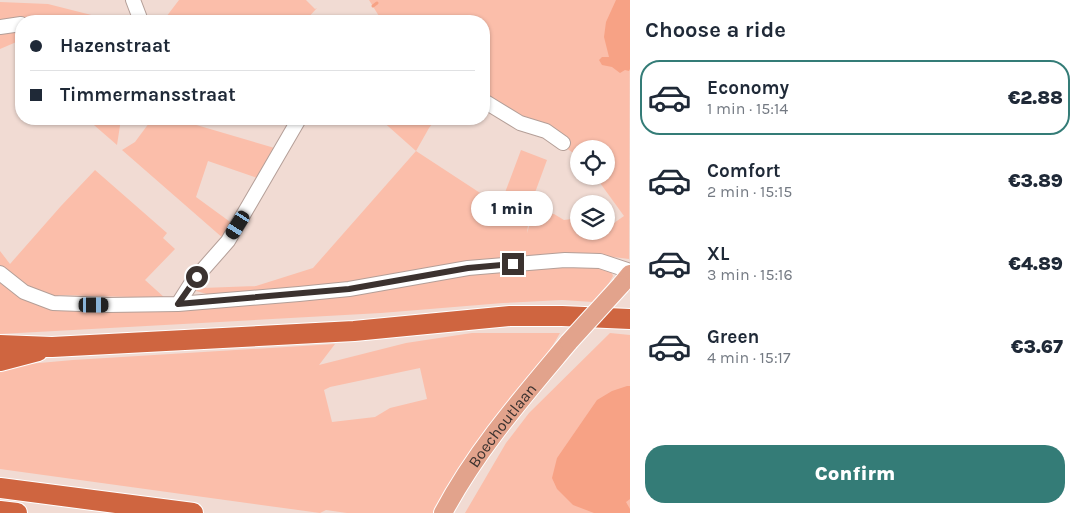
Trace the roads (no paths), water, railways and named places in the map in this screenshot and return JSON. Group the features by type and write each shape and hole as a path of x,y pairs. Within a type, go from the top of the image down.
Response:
{"highway":[{"path":"0,345 52,347 354,330 510,316 630,319"},
{"path":"0,361 52,347"},
{"path":"0,488 193,513"},
{"path":"0,511 17,513"}],"main road":[{"name":"Boechoutlaan","path":"446,508 476,457 507,415 627,277"}],"street":[{"path":"133,0 139,15"},
{"path":"0,27 15,25"},
{"path":"490,105 520,123 546,131 563,143"},
{"path":"178,304 192,282 228,241 296,125"},
{"path":"0,273 24,292 53,303 108,305 178,304 349,289 468,268 565,260 600,261 627,277"}],"waterway":[{"path":"373,6 377,3"}]}
